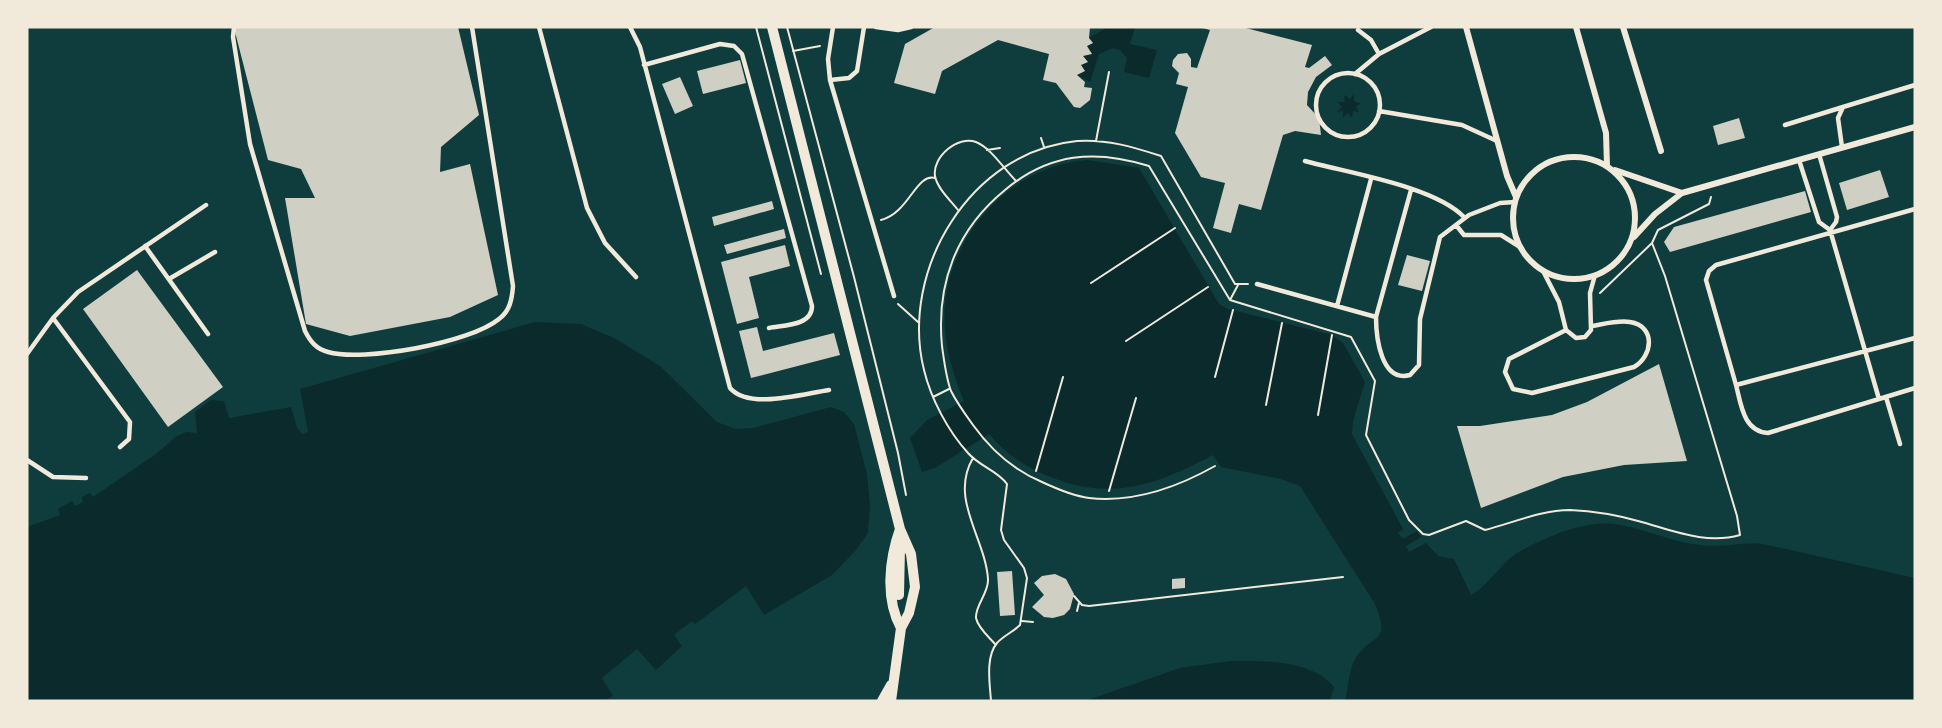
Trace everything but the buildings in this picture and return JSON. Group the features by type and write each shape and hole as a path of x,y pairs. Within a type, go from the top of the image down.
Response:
{"street":[{"path":"772,27 900,529 911,554 915,587 909,613 899,626"},
{"path":"1466,27 1497,141 1516,200"},
{"path":"1576,27 1606,133 1610,167 1629,189 1634,201 1635,228 1631,240"},
{"path":"1623,27 1661,151"},
{"path":"1682,193 1588,158 1575,156 1550,162 1528,177 1516,200 1513,224 1520,247 1529,260 1543,271 1569,278 1595,275 1617,262 1631,240 1655,214 1682,193 1915,127"},
{"path":"891,701 899,626 900,529"},
{"path":"882,701 894,679"}],"lane":[{"path":"234,27 233,38 250,144 305,331 320,349 335,354 360,354 415,348 461,336 492,324 506,312 510,304 513,286 472,27"},
{"path":"547,27 539,29 586,208 604,243 636,277"},
{"path":"630,27 644,65 730,388 740,397 753,400 829,390"},
{"path":"833,27 829,44 830,80 894,296"},
{"path":"830,80 849,78 857,71 864,27"},
{"path":"876,27 889,30 911,27"},
{"path":"1355,74 1379,54 1431,27"},
{"path":"1358,30 1371,40 1379,54"},
{"path":"644,65 725,44 734,46 742,54 812,306 811,315 804,321 769,328"},
{"path":"1341,72 1355,74 1374,88 1379,111 1370,129 1353,137 1334,132 1323,121 1318,106 1323,84 1341,72"},
{"path":"1785,125 1915,85"},
{"path":"1842,147 1838,118 1843,107"},
{"path":"1379,111 1462,124 1497,141"},
{"path":"1819,154 1836,212 1836,222 1830,231"},
{"path":"1799,160 1819,222 1830,231 1879,399"},
{"path":"1305,161 1411,190 1445,202 1464,217"},
{"path":"1337,306 1371,179"},
{"path":"1411,190 1376,317 1379,345 1387,365 1394,374 1410,375 1419,365 1420,319 1437,242 1444,232 1464,217 1500,203 1516,200"},
{"path":"27,354 53,318 78,292 206,206"},
{"path":"1915,209 1830,231 1716,266 1709,272 1707,285 1748,423 1762,432 1915,388"},
{"path":"1456,225 1464,235 1501,235 1520,247"},
{"path":"146,246 208,334"},
{"path":"170,279 215,252"},
{"path":"1543,271 1559,302 1566,330 1571,337 1580,338 1588,334 1592,326 1589,303 1595,275"},
{"path":"1257,284 1376,317"},
{"path":"53,318 130,422 129,439 120,447"},
{"path":"1566,330 1509,359 1505,372 1513,389 1532,393 1634,367 1646,358 1650,343 1648,336 1638,324 1624,322 1592,326"},
{"path":"1736,385 1915,338"},
{"path":"1886,397 1900,444"},
{"path":"27,460 52,477 86,477"}],"path":[{"path":"756,27 821,275"},
{"path":"787,27 898,453 906,498"},
{"path":"793,51 829,44"},
{"path":"1096,141 1109,72"},
{"path":"1091,127 1098,128"},
{"path":"1041,138 1044,148"},
{"path":"959,211 935,178 935,171 941,157 958,143 971,141 987,150 1016,181"},
{"path":"991,701 989,677 995,644 1017,628 1022,621 1027,578 1024,568 1004,540 1001,530 1006,484 1002,477 986,470 968,454 939,410 924,370 918,322 928,268 959,211 985,182 1003,169 1044,148 1096,141 1126,145 1161,156 1238,285"},
{"path":"987,150 1000,148"},
{"path":"872,222 894,215 909,200 923,179 935,178"},
{"path":"1091,283 1174,228"},
{"path":"1589,303 1652,243"},
{"path":"1238,285 1257,284"},
{"path":"1230,300 1238,285"},
{"path":"1126,341 1208,287"},
{"path":"894,296 903,311 918,322"},
{"path":"1215,377 1233,309"},
{"path":"1266,405 1282,323"},
{"path":"1318,416 1332,335"},
{"path":"1036,471 1063,377"},
{"path":"933,397 950,388"},
{"path":"1109,491 1136,398"},
{"path":"957,402 986,442 1029,477 1072,494 1090,498 1117,498 1155,493 1173,487 1215,466"},
{"path":"974,458 965,477 964,492 988,582 976,616 978,624 995,644"},
{"path":"1074,596 1079,603 1089,606 1343,577"},
{"path":"1077,611 1079,603"},
{"path":"1022,621 1033,622"}],"water":[{"path":"1108,27 1135,27 1130,44 1157,50 1149,78 1124,72 1127,58 1121,51 1113,48 1099,54 1090,82 1077,75 1085,71 1081,65 1088,62 1083,56 1087,46 1093,43 1089,38"},
{"path":"1354,94 1354,101 1361,104 1356,106 1359,112 1353,111 1352,118 1348,113 1343,118 1343,111 1337,112 1342,107 1337,102 1345,102 1344,95 1350,99"},
{"path":"1088,160 1139,168 1219,304 1228,309 1332,335 1343,343 1365,382 1353,421 1352,434 1403,529 1398,533 1403,539 1417,531 1421,537 1406,546 1409,552 1426,543 1438,556 1454,559 1471,595 1510,558 1526,548 1569,530 1603,524 1635,528 1699,545 1763,544 1915,578 1915,701 1345,701 1353,663 1361,651 1380,633 1380,617 1375,604 1300,486 1281,479 1221,467 1213,455 1152,482 1113,489 1092,488 1071,484 1031,468 1016,459 989,434 935,468 922,472 910,438 927,420 964,401 948,353 944,316 950,276 960,250 974,227 1012,188 1036,174 1061,165"},
{"path":"535,322 581,324 614,338 660,366 717,422 735,429 753,428 831,407 844,412 854,424 867,474 870,506 868,533 856,550 832,575 764,615 746,586 695,624 692,621 674,635 682,646 656,670 637,649 602,678 613,696 604,701 27,701 27,527 60,515 58,509 72,501 75,506 83,502 82,497 90,493 93,497 156,454 177,436 186,432 197,433 195,412 211,400 224,401 229,418 291,407 297,428 302,434 308,432 300,389"},
{"path":"1230,661 1271,662 1300,666 1313,671 1334,687 1330,701 1085,701 1180,668"}]}
